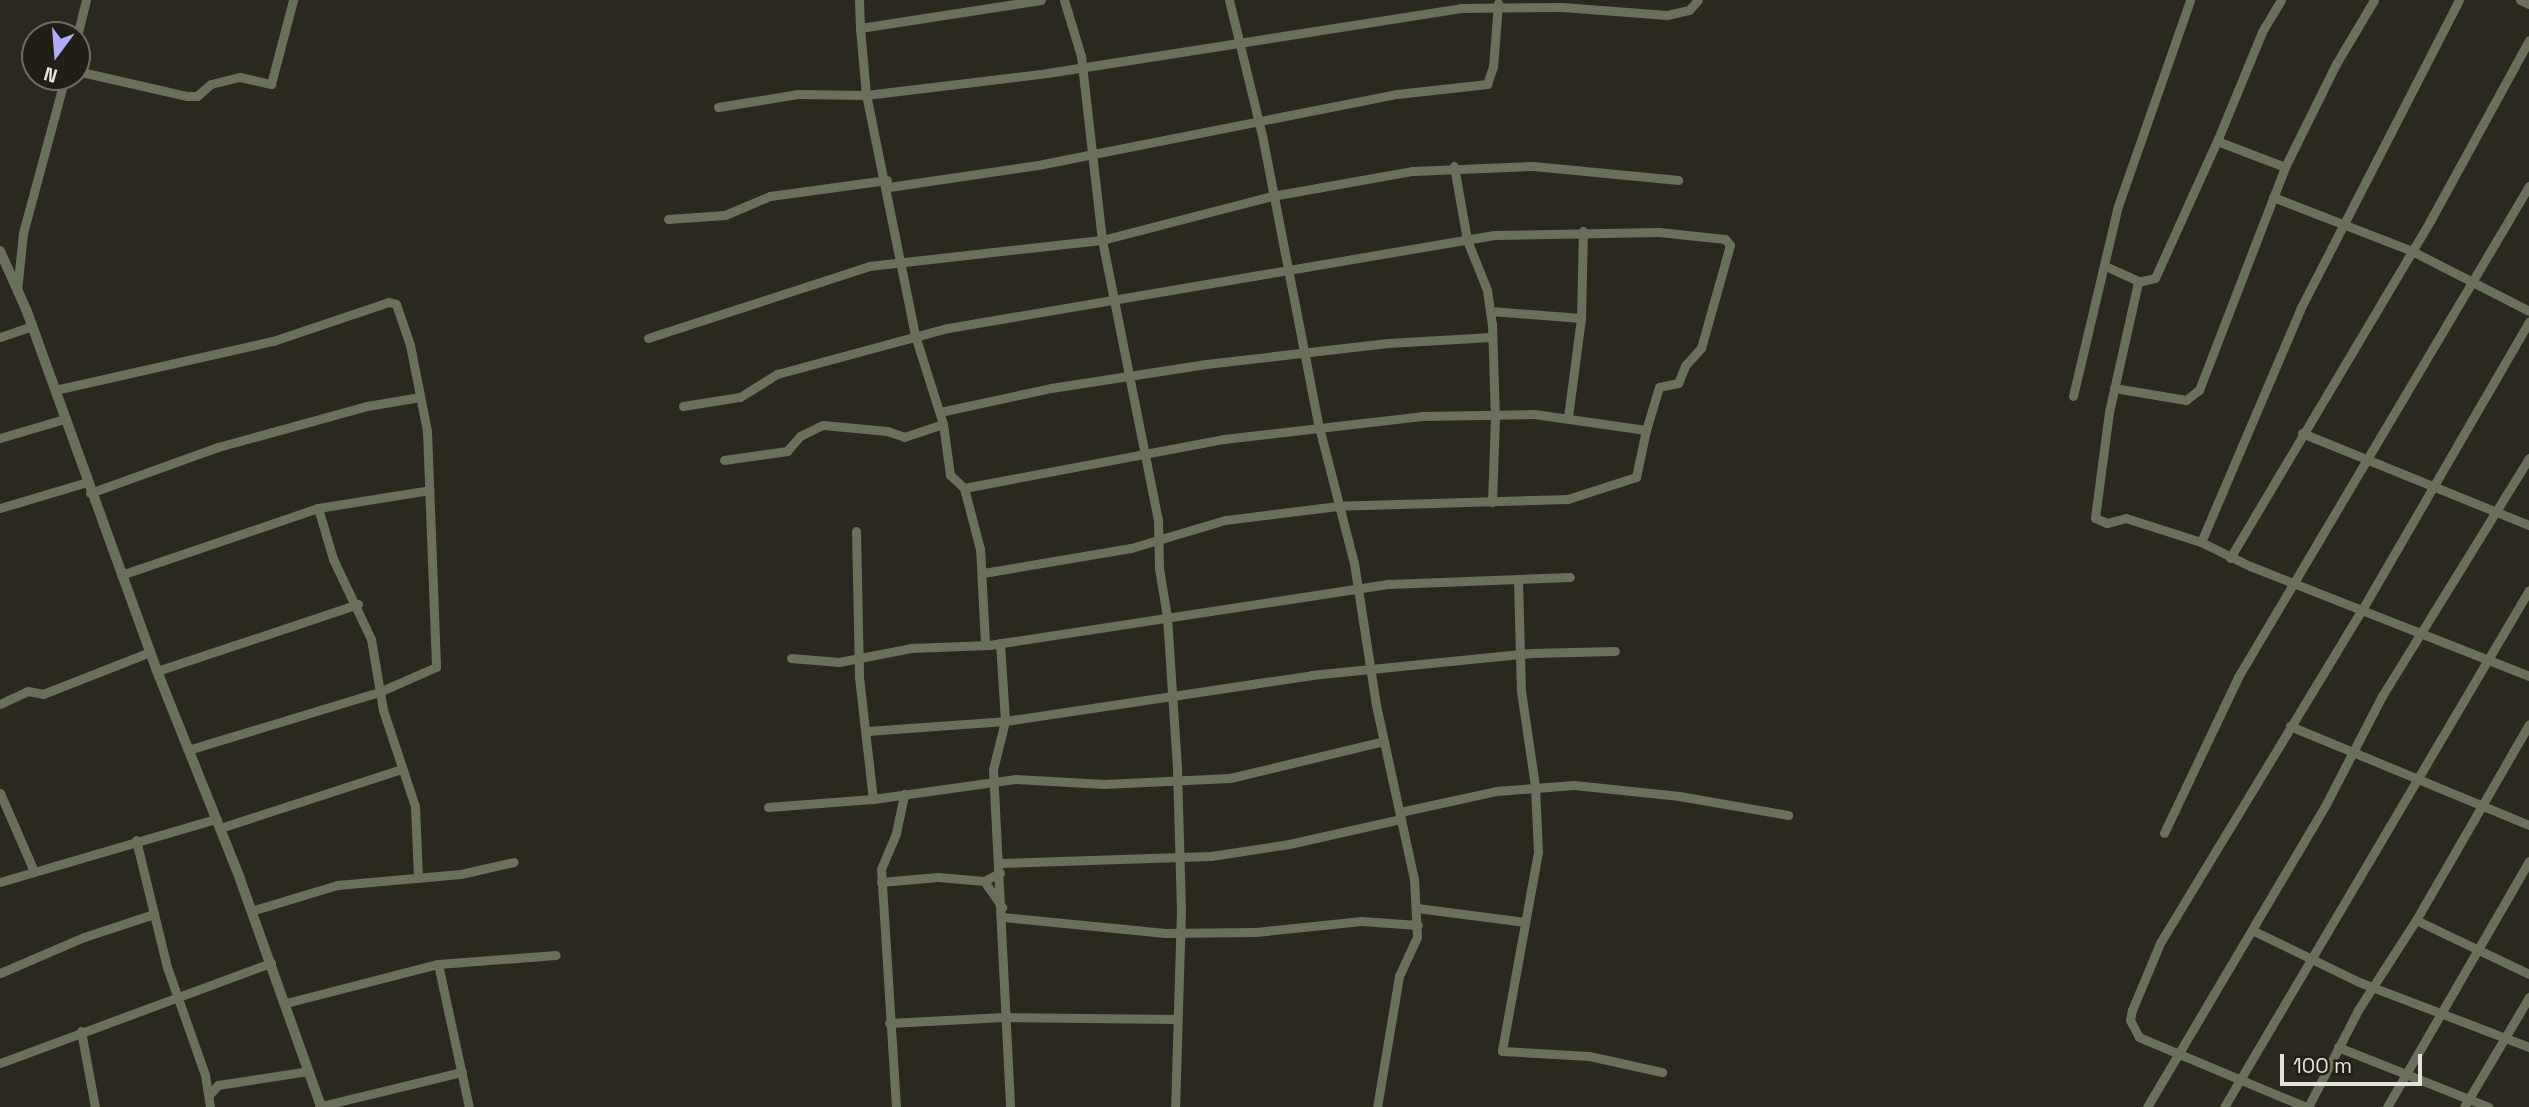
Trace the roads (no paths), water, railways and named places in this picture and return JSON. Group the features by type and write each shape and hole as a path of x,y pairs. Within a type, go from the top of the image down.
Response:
{"street":[{"path":"81,21 86,0"},
{"path":"91,74 187,96 204,93 222,79 240,77 271,84 293,0"},
{"path":"859,0 866,96 888,184 915,335 940,412 950,475 964,488 983,573 985,643"},
{"path":"860,28 1041,0"},
{"path":"1064,0 1083,68 1102,240 1158,519 1178,781 1180,932 1175,1107"},
{"path":"1229,0 1260,122 1303,355 1358,588 1370,671 1401,816 1417,908 1418,925 1414,949 1399,976 1377,1107"},
{"path":"718,107 798,94 866,96 1083,68 1498,3 1667,15 1689,10 1698,0"},
{"path":"2073,396 2096,282 2105,266 2118,206 2151,103 2190,0"},
{"path":"2105,266 2139,281 2155,278 2217,141 2262,32 2281,0"},
{"path":"2114,388 2186,400 2194,396 2286,167 2331,74 2374,0"},
{"path":"2201,542 2253,412 2342,223 2459,0"},
{"path":"2520,0 2529,4"},
{"path":"668,219 725,215 770,196 888,184 1092,154 1397,94 1490,83 1498,3"},
{"path":"2230,558 2412,251 2529,40"},
{"path":"17,296 23,233 61,91"},
{"path":"2217,141 2286,167"},
{"path":"1454,166 1467,240 1490,311 1495,417 1492,502"},
{"path":"648,338 849,272 903,263 1102,240 1272,196 1454,166 1532,166 1678,180"},
{"path":"2164,833 2238,677 2363,461 2529,186"},
{"path":"2273,197 2412,251 2529,311"},
{"path":"683,405 740,397 777,374 915,335 1516,232 1659,232 1730,242 1701,348 1685,366 1678,383 1659,387 1646,429 1637,473 1632,479 1568,499 1338,506 1226,520 1167,534 1158,541 983,573"},
{"path":"1567,417 1581,318 1583,232"},
{"path":"0,251 3,267 32,326 88,487 157,671 271,963 321,1107 462,1072"},
{"path":"2139,281 2114,388 2096,521 2126,518 2201,542 2230,558 2363,608 2529,676"},
{"path":"55,390 293,337 393,301 410,345 420,397 430,490 438,661 432,670 379,692 188,750"},
{"path":"1490,311 1581,318"},
{"path":"2529,322 2363,608 2160,943 2130,1020 2139,1037 2307,1107 2373,987 2416,920 2529,724"},
{"path":"0,337 32,326"},
{"path":"940,412 1051,388 1130,378 1206,364 1303,355 1388,343 1492,337"},
{"path":"0,508 88,487 218,447 367,407 420,397"},
{"path":"964,488 1145,454 1319,427 1422,416 1567,417 1646,429"},
{"path":"0,438 64,419"},
{"path":"724,460 787,451 800,436 823,425 887,431 904,438 943,424"},
{"path":"2302,433 2363,461 2529,525"},
{"path":"2147,1107 2493,511 2529,458"},
{"path":"121,575 318,508 430,490"},
{"path":"318,508 333,559 358,604 374,650 379,692 415,806 418,878"},
{"path":"856,531 859,659 873,799"},
{"path":"791,658 839,662 912,648 1000,643 1358,588 1570,577"},
{"path":"1518,579 1524,729 1535,786 1538,852 1503,1052 1589,1056 1662,1072"},
{"path":"2224,1107 2309,960 2420,780 2529,590"},
{"path":"157,671 358,604"},
{"path":"1000,643 1005,721 993,769 1010,1107"},
{"path":"867,732 1005,721 1170,694 1370,671 1519,655 1615,651"},
{"path":"0,704 28,691 43,694 150,652"},
{"path":"2290,726 2529,825"},
{"path":"768,807 873,799 1029,779 1104,784 1178,781 1283,769 1384,741"},
{"path":"0,882 33,869 136,840 218,823 402,769"},
{"path":"881,882 938,877 984,881 1000,868 1179,858 1289,844 1535,786 1614,788 1787,815"},
{"path":"0,793 33,869"},
{"path":"897,1107 881,882 904,794"},
{"path":"136,840 177,998 205,1075 210,1107"},
{"path":"2386,1107 2529,861"},
{"path":"251,911 337,885 418,878 514,862"},
{"path":"984,881 1002,912"},
{"path":"1417,908 1525,922"},
{"path":"1002,912 1180,932 1256,932 1362,921 1418,925"},
{"path":"0,973 85,937 155,914"},
{"path":"2416,920 2529,974"},
{"path":"2252,930 2309,960 2529,1047"},
{"path":"286,1003 438,964 556,954"},
{"path":"0,1063 271,963"},
{"path":"438,964 469,1107"},
{"path":"2466,1103 2529,997"},
{"path":"889,1023 1004,1017 1177,1019"},
{"path":"81,1031 95,1107"},
{"path":"2339,1047 2466,1103 2489,1107"},
{"path":"209,1095 218,1085 308,1071"},
{"path":"205,1075 218,1085"}]}
